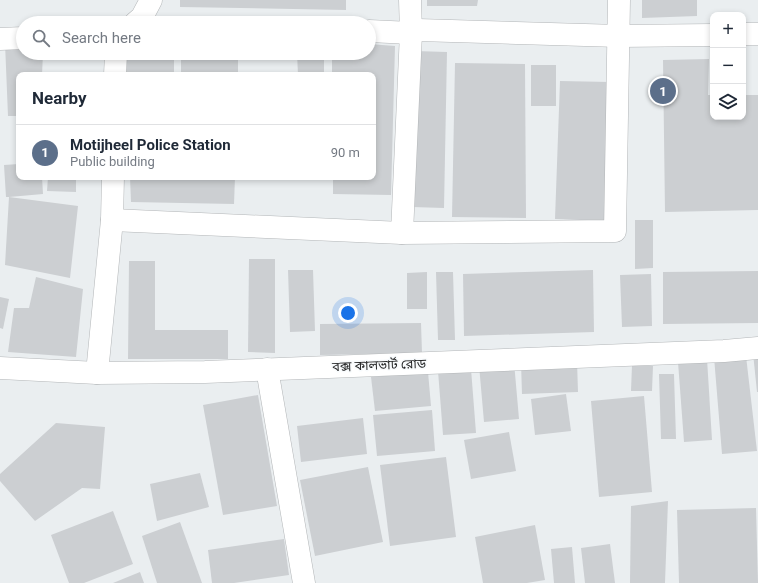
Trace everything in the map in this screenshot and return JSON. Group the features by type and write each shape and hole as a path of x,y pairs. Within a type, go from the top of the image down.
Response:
{"street":[{"path":"143,16 151,0"},
{"path":"402,232 410,0"},
{"path":"112,220 402,232 616,231 619,0"},
{"path":"376,31 410,33 418,30 619,36 710,35"},
{"path":"746,34 758,34"},
{"path":"0,39 16,38"},
{"path":"115,72 116,60"},
{"path":"97,373 112,220 113,180"},
{"name":"বক্স কালভার্ট রোড","path":"0,368 97,373 204,372 724,351 758,348"},
{"path":"267,369 304,583"}],"building":[{"path":"180,0 346,0 346,10 180,7"},
{"path":"427,0 478,0 477,6 427,6"},
{"path":"642,0 697,0 697,16 642,18"},
{"path":"5,43 16,44 16,60 43,60 42,72 16,72 16,116 8,116"},
{"path":"376,45 395,46 391,195 333,194 333,180 376,180 376,72 332,72 332,60 376,60"},
{"path":"415,51 447,52 444,208 412,207"},
{"path":"709,59 708,95 710,95 710,120 746,120 746,95 758,95 758,210 665,212 663,60"},
{"path":"120,60 174,60 174,72 120,72"},
{"path":"181,60 238,60 238,72 181,72"},
{"path":"297,60 324,60 324,72 298,72"},
{"path":"455,63 525,64 526,218 452,217"},
{"path":"531,65 556,65 556,106 531,106"},
{"path":"560,81 610,82 605,221 555,219"},
{"path":"16,164 16,180 42,180 43,194 6,197 4,165"},
{"path":"48,180 76,180 76,192 47,191"},
{"path":"130,180 235,180 234,204 131,202"},
{"path":"9,197 78,206 70,278 5,265"},
{"path":"635,220 653,220 653,268 635,269"},
{"path":"249,259 275,259 275,353 248,352"},
{"path":"129,261 155,261 155,330 228,330 228,359 128,359"},
{"path":"288,270 313,270 315,331 290,332"},
{"path":"593,270 594,332 464,336 463,274"},
{"path":"758,271 758,323 663,324 663,272"},
{"path":"427,272 427,309 407,309 407,273"},
{"path":"436,272 453,272 455,340 438,340"},
{"path":"651,274 652,326 622,327 620,275"},
{"path":"36,277 83,289 76,357 8,352 14,308 29,308"},
{"path":"0,297 9,299 3,329 0,328"},
{"path":"421,323 422,353 320,355 320,324"},
{"path":"753,353 758,353 758,392 757,392"},
{"path":"746,356 757,451 722,454 714,357"},
{"path":"707,359 712,440 684,442 678,362"},
{"path":"577,361 578,392 522,394 521,363"},
{"path":"514,362 519,419 484,422 479,365"},
{"path":"632,365 653,366 652,391 631,391"},
{"path":"471,369 476,433 443,435 438,371"},
{"path":"428,372 431,406 375,411 371,377"},
{"path":"659,374 674,374 676,439 661,439"},
{"path":"566,394 571,431 535,435 531,399"},
{"path":"258,395 277,506 223,515 203,405"},
{"path":"644,396 652,492 599,497 591,401"},
{"path":"432,410 435,451 377,456 373,415"},
{"path":"363,418 367,454 301,462 297,426"},
{"path":"56,423 105,427 100,489 82,488 35,521 0,481 0,474"},
{"path":"509,432 516,471 471,479 464,440"},
{"path":"446,457 456,537 390,546 380,465"},
{"path":"368,467 383,542 315,556 300,480"},
{"path":"200,473 209,507 157,521 150,484"},
{"path":"668,501 665,583 630,583 631,506"},
{"path":"756,508 758,583 679,583 677,510"},
{"path":"113,511 133,564 84,583 69,583 51,535"},
{"path":"180,522 202,583 157,583 142,536"},
{"path":"535,525 545,580 527,583 483,583 475,537"},
{"path":"284,539 289,575 234,583 212,583 208,550"},
{"path":"610,544 615,583 585,583 581,548"},
{"path":"572,547 575,583 554,583 551,549"},
{"path":"140,572 144,583 113,583"}],"place":[{"name":"Motijheel Police Station","path":"663,91"}]}
